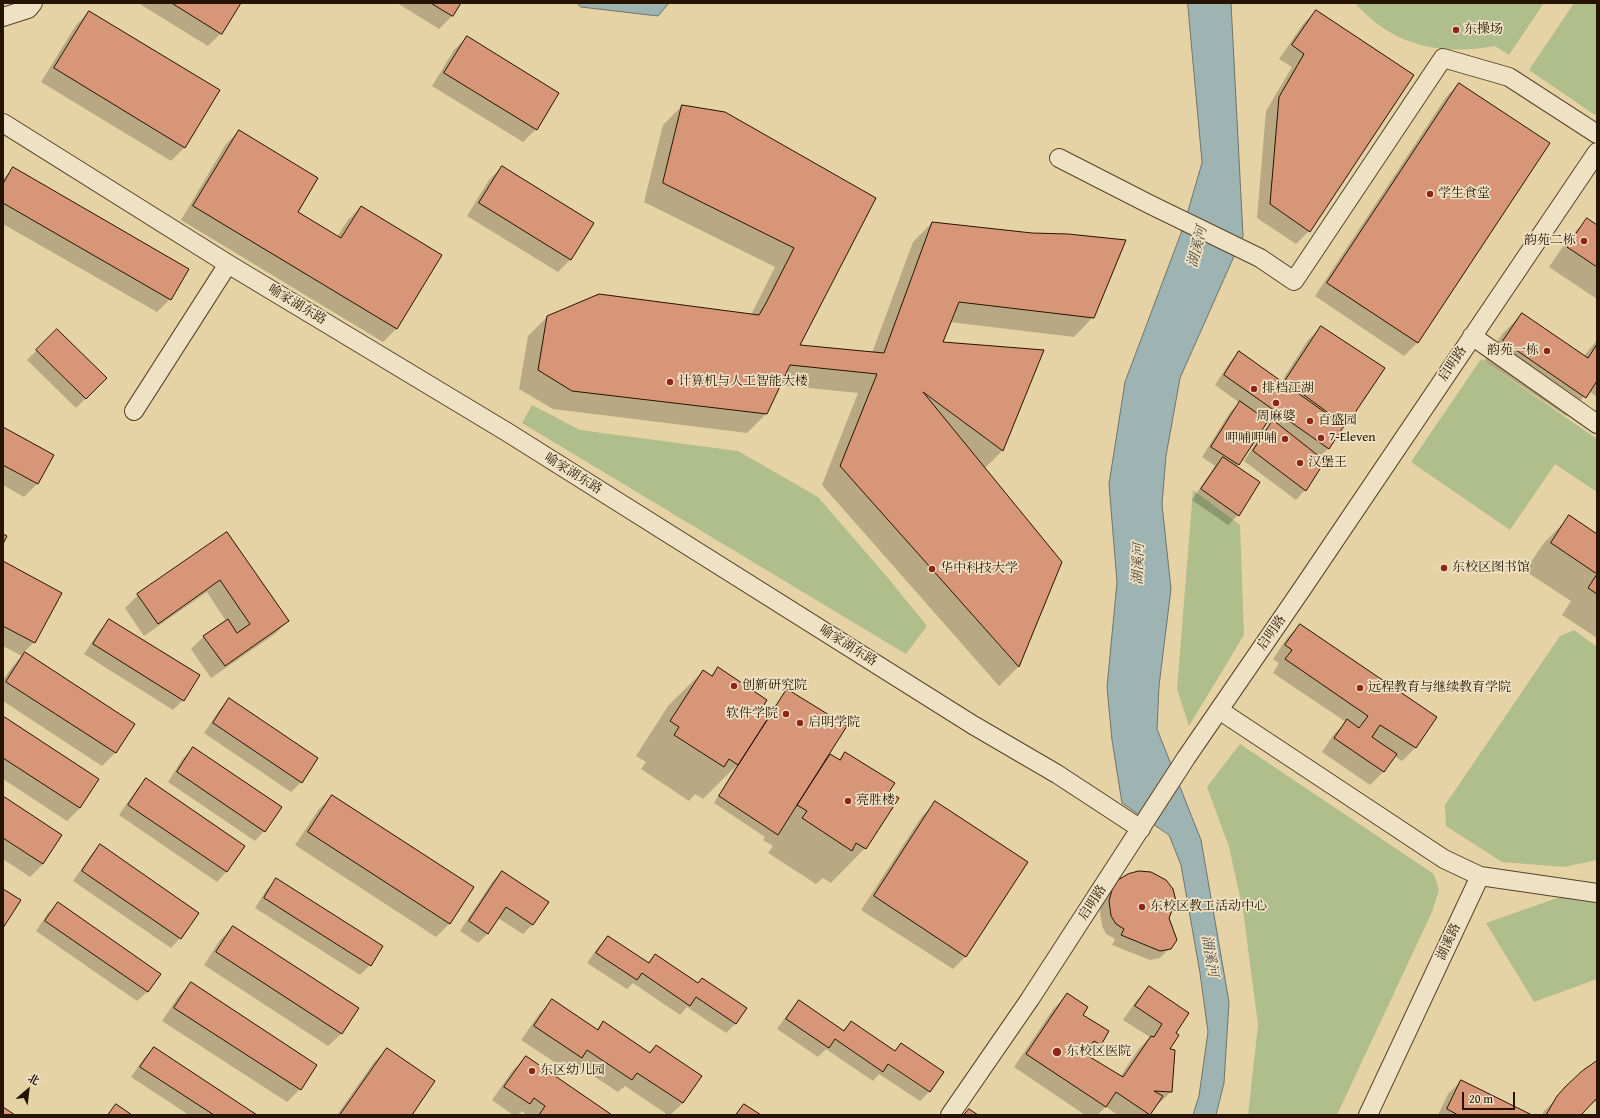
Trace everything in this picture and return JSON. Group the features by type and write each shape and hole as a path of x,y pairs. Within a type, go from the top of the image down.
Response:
{"street":[{"path":"3,16 28,9 33,3"},
{"path":"1059,158 1254,255 1294,281 1443,58 1509,77 1597,134"},
{"name":"喻家湖东路","path":"3,123 228,264 494,424 973,725 1057,774 1141,828"},
{"name":"启明路","path":"950,1115 1030,999 1186,758 1597,152"},
{"path":"134,411 228,264"},
{"path":"1472,336 1597,424"},
{"path":"1219,710 1444,859 1480,876 1597,893"},
{"name":"湖溪路","path":"1368,1115 1480,876"}],"green space":[{"name":"东操场","path":"1355,3 1544,3 1509,55 1495,46 1455,50 1419,44 1401,38 1370,18"},
{"path":"1574,3 1597,3 1597,113 1595,115 1529,70"},
{"path":"1481,359 1597,439 1597,492 1555,464 1510,530 1411,462"},
{"path":"532,405 580,430 738,451 818,497 927,626 906,654 522,423"},
{"path":"1193,490 1240,525 1244,635 1189,726 1177,689"},
{"path":"1574,630 1597,647 1597,860 1564,867 1502,862 1446,826 1445,805 1560,636"},
{"path":"1240,744 1434,874 1439,890 1432,912 1337,1115 1248,1115 1258,1025 1243,910 1229,847 1207,787"},
{"path":"1597,884 1597,979 1534,1002 1486,923"}],"water":[{"path":"577,3 669,3 658,16 581,7"},
{"name":"湖溪河","path":"1188,3 1231,3 1243,236 1180,378 1166,456 1162,504 1171,589 1159,686 1157,729 1201,840 1229,1002 1224,1083 1216,1115 1193,1115 1199,1096 1208,1032 1200,973 1181,865 1169,835 1122,803 1112,740 1107,687 1117,582 1109,484 1125,382 1183,228 1202,163"}],"building":[{"path":"172,3 241,3 222,34"},
{"path":"431,3 461,3 453,16"},
{"path":"1316,10 1414,75 1310,232 1270,204 1279,97 1304,54 1292,45"},
{"path":"89,11 220,90 185,148 54,68"},
{"path":"467,36 559,93 537,130 444,73"},
{"path":"1459,83 1550,143 1418,343 1327,283"},
{"name":"计算机与人工智能大楼","path":"682,105 725,112 876,198 800,345 884,353 932,222 1032,233 1068,234 1126,240 1094,318 959,302 943,342 1044,350 1003,451 923,392 1062,562 1019,667 840,466 877,374 790,365 767,414 572,391 538,370 547,316 599,294 759,315 766,303 794,248 663,183"},
{"path":"239,130 318,178 298,212 341,238 361,206 442,255 397,329 193,206"},
{"path":"502,166 594,223 571,260 479,203"},
{"path":"13,167 189,269 171,300 3,203 3,184"},
{"name":"韵苑二栋","path":"1587,218 1597,225 1597,267 1567,247"},
{"name":"韵苑一栋","path":"1522,313 1588,358 1597,344 1597,381 1586,398 1503,341"},
{"path":"1321,326 1385,368 1346,426 1285,381"},
{"path":"57,329 107,378 86,399 36,350"},
{"path":"1239,351 1344,426 1329,449 1224,375"},
{"path":"1240,401 1268,421 1239,465 1211,447"},
{"path":"1273,420 1325,461 1306,491 1253,451"},
{"path":"3,427 54,455 38,484 3,465"},
{"path":"1223,457 1260,482 1239,516 1201,489"},
{"path":"1569,515 1597,534 1597,574 1551,543"},
{"path":"227,532 289,621 225,666 203,636 228,619 237,633 250,624 220,580 158,624 137,594"},
{"path":"3,534 7,536 3,544"},
{"path":"3,561 62,593 35,643 3,626"},
{"path":"1597,574 1597,594 1588,588"},
{"path":"109,619 200,675 184,701 93,644"},
{"name":"远程教育与继续教育学院","path":"1300,624 1437,717 1416,748 1380,725 1372,737 1397,754 1384,772 1334,738 1347,719 1359,728 1368,716 1285,659 1292,650 1285,645"},
{"path":"25,652 135,724 116,753 6,682"},
{"path":"718,667 767,700 762,708 771,714 738,765 729,759 724,767 674,735 679,727 670,721 703,670 712,676"},
{"path":"787,689 847,726 778,835 719,796"},
{"path":"229,698 318,758 302,783 213,723"},
{"path":"3,716 99,779 80,808 3,758"},
{"path":"193,747 282,807 265,832 177,772"},
{"name":"亮胜楼","path":"845,752 895,783 889,792 899,798 866,849 856,843 852,851 802,818 807,811 797,805 830,754 840,760"},
{"path":"146,778 245,846 227,872 128,805"},
{"path":"332,795 474,887 450,924 308,832"},
{"path":"3,796 62,835 43,864 3,838"},
{"path":"935,801 1028,862 966,957 874,896"},
{"path":"100,844 199,913 181,939 82,871"},
{"path":"502,871 549,902 533,925 506,907 488,934 469,921"},
{"name":"东校区教工活动中心","path":"1139,871 1151,872 1166,880 1173,889 1176,901 1169,918 1177,940 1171,949 1160,951 1121,935 1124,929 1116,924 1111,916 1109,901 1112,890 1118,880 1128,874"},
{"path":"276,878 383,946 371,966 264,898"},
{"path":"3,889 21,900 3,928"},
{"path":"58,902 161,974 148,992 45,921"},
{"path":"233,926 359,1008 342,1034 216,952"},
{"path":"608,936 649,963 655,954 698,983 702,978 747,1008 736,1024 696,997 690,1006 642,973 637,980 596,953"},
{"path":"191,982 317,1065 301,1090 174,1008"},
{"name":"东校区医院","path":"1149,986 1189,1013 1176,1033 1179,1035 1170,1049 1175,1050 1172,1092 1154,1091 1163,1096 1150,1115 1116,1092 1106,1107 1026,1054 1067,993 1088,1007 1083,1015 1109,1031 1101,1045 1094,1041 1085,1054 1123,1077 1151,1036 1154,1037 1162,1024 1135,1006"},
{"path":"552,999 598,1030 603,1021 650,1053 656,1045 702,1076 683,1103 637,1073 632,1080 587,1050 582,1058 534,1026"},
{"path":"799,1000 844,1031 851,1021 895,1051 901,1043 944,1072 930,1092 888,1064 883,1072 835,1039 829,1048 786,1019"},
{"path":"154,1047 257,1115 214,1115 140,1067"},
{"path":"387,1048 435,1081 412,1115 340,1115"},
{"name":"东区幼儿园","path":"526,1056 612,1115 539,1115 545,1106 534,1098 530,1104 504,1087"},
{"path":"1597,1061 1597,1098 1581,1115 1546,1115 1557,1096 1565,1087 1582,1071"},
{"path":"1461,1080 1532,1115 1458,1115 1447,1109"},
{"path":"116,1104 132,1115 108,1115"},
{"path":"744,1104 761,1115 736,1115"},
{"path":"3,1107 15,1115 3,1115"},
{"path":"969,1109 978,1115 964,1115"}],"place":[{"name":"东操场","path":"1456,30"},
{"name":"学生食堂","path":"1430,194"},
{"name":"韵苑二栋","path":"1584,241"},
{"name":"韵苑一栋","path":"1547,351"},
{"name":"计算机与人工智能大楼","path":"670,382"},
{"name":"排档江湖","path":"1254,389"},
{"name":"周麻婆","path":"1276,403"},
{"name":"百盛园","path":"1310,421"},
{"name":"7-Eleven","path":"1321,438"},
{"name":"呷哺呷哺","path":"1285,439"},
{"name":"汉堡王","path":"1300,463"},
{"name":"东校区图书馆","path":"1444,568"},
{"name":"华中科技大学","path":"932,569"},
{"name":"创新研究院","path":"734,686"},
{"name":"远程教育与继续教育学院","path":"1360,688"},
{"name":"软件学院","path":"786,714"},
{"name":"启明学院","path":"800,723"},
{"name":"亮胜楼","path":"848,801"},
{"name":"东校区教工活动中心","path":"1142,907"},
{"name":"东校区医院","path":"1057,1052"},
{"name":"东区幼儿园","path":"532,1071"}]}
